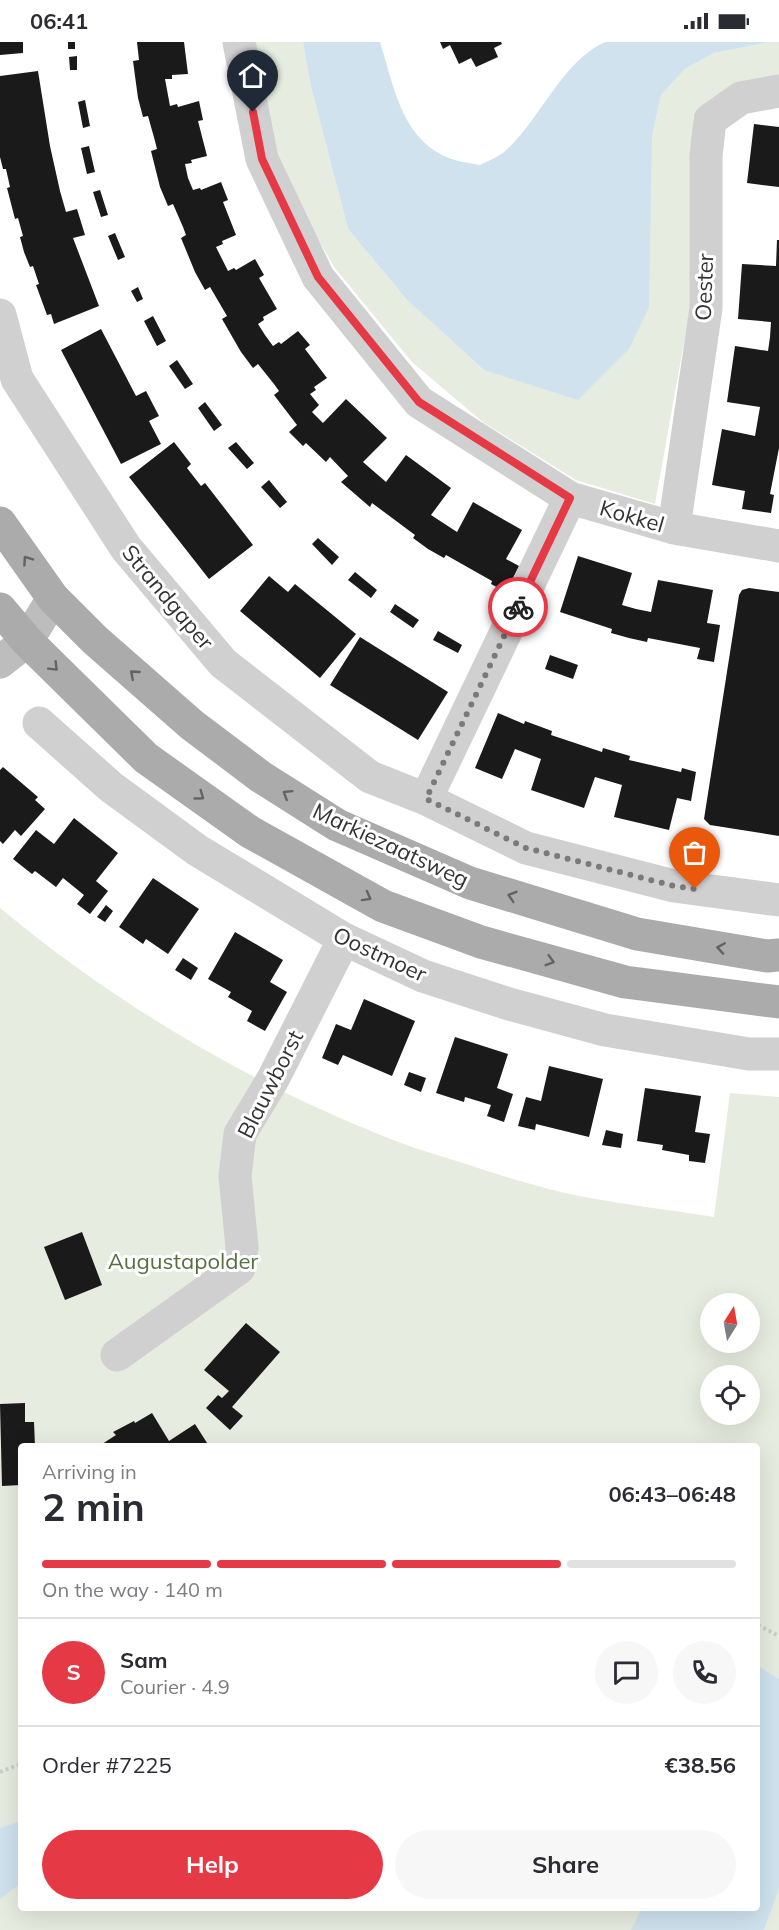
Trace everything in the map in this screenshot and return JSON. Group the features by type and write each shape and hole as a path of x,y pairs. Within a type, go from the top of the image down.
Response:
{"main road":[{"name":"Markiezaatsweg","path":"0,523 53,598 95,640 192,725 261,777 337,825 470,883 637,934 767,956 779,956"},
{"path":"1,614 146,758 250,832 383,906 481,942 625,982 779,1002"}],"street":[{"name":"Kokkel","path":"239,42 262,159 318,277 419,402 570,498 674,528 779,546"},
{"name":"Oester","path":"674,528 706,308 706,156 710,120 741,98 779,91"},
{"name":"Strandgaper","path":"0,315 17,379 126,548 223,663 370,777 426,799 526,848 674,886 779,900"},
{"path":"426,799 570,498"},
{"path":"1,614 53,598"},
{"path":"0,662 27,640 53,598"},
{"name":"Oostmoer","path":"39,723 111,787 197,850 344,939 423,976 509,1004 605,1030 749,1054 779,1054"},
{"name":"Blauwborst","path":"117,1355 240,1268 242,1247 235,1176 240,1134 273,1079 344,939"}],"path":[{"path":"760,1626 779,1636"},
{"path":"0,1772 18,1765"}],"green space":[{"path":"249,42 303,42 310,83 348,229 406,299 484,370 652,136 661,95 685,69 714,53 779,42 779,83 725,94 693,117 692,298 655,504 576,480 484,423 412,362 334,267 272,158"},
{"name":"Augustapolder","path":"0,908 93,979 191,1042 242,1071 347,1121 401,1143 554,1190 600,1200 714,1217 730,1093 779,1097 779,1930 0,1930"}],"water":[{"path":"303,42 380,42 401,107 418,136 429,147 444,156 480,165 504,152 529,125 563,77 590,51 605,42 770,42 714,53 685,69 661,95 652,136 649,307 629,349 578,400 484,370 407,300 348,229 310,83"},
{"path":"760,1667 779,1679 779,1888 764,1930 631,1930 640,1911 760,1911"},
{"path":"18,1822 18,1885 0,1899 0,1828"}],"building":[{"path":"0,42 23,42 23,53 0,55"},
{"path":"68,42 75,42 75,49 68,49"},
{"path":"137,42 184,42 188,74 172,75 172,79 165,79 170,106 177,104 178,107 199,101 203,120 198,121 207,156 185,164 188,178 193,190 200,188 201,190 221,182 228,200 223,202 236,235 222,241 223,244 216,247 228,271 234,268 236,270 255,259 264,275 259,278 277,309 263,317 264,320 258,324 273,346 279,342 281,344 298,331 310,345 305,349 327,378 314,387 316,390 310,394 319,405 312,412 323,423 346,399 387,438 363,462 386,482 406,455 451,488 431,515 457,532 473,502 522,530 506,559 519,566 506,592 491,584 492,581 446,555 444,558 428,549 413,538 415,535 372,503 370,507 341,482 348,476 330,457 326,462 306,443 303,446 289,432 297,425 274,395 279,391 274,384 258,364 253,368 241,352 222,319 227,316 210,287 205,290 181,238 186,235 173,204 168,206 160,187 151,151 157,149 148,116 143,117 138,98 133,61 139,60"},
{"path":"440,42 501,42 502,44 494,48 498,57 476,67 471,58 459,64 450,45 443,49"},
{"path":"77,56 77,70 70,70 69,57"},
{"path":"38,71 60,191 66,212 77,209 85,235 73,238 99,306 54,324 51,314 47,315 36,285 39,284 33,266 30,267 24,252 20,237 23,236 18,218 15,219 7,188 10,187 6,169 3,169 0,157 0,76"},
{"path":"85,100 90,126 83,128 78,102"},
{"path":"754,124 779,127 779,187 747,183"},
{"path":"89,146 95,172 87,174 81,148"},
{"path":"100,190 108,215 101,217 93,192"},
{"path":"115,233 125,257 118,260 108,236"},
{"path":"777,240 779,240 779,448 770,494 774,495 771,513 742,509 745,491 712,485 722,429 755,436 760,407 727,402 735,346 768,351 770,337 771,322 738,319 742,264 776,266"},
{"path":"138,287 143,299 137,302 131,291"},
{"path":"153,316 166,341 157,346 144,321"},
{"path":"101,329 136,396 146,391 159,416 149,421 161,444 121,464 61,350"},
{"path":"177,360 193,384 185,389 169,366"},
{"path":"205,402 222,425 214,431 198,408"},
{"path":"174,442 191,464 187,468 201,486 205,483 253,545 209,579 129,477"},
{"path":"236,442 254,463 247,469 228,448"},
{"path":"269,480 287,502 280,508 261,487"},
{"path":"318,538 339,557 332,565 312,544"},
{"path":"578,556 632,573 622,605 636,609 651,612 658,580 713,590 707,623 720,625 714,662 697,659 700,648 648,638 647,642 629,638 611,633 612,629 560,612"},
{"path":"355,572 377,590 371,598 348,580"},
{"path":"269,576 288,592 295,584 356,634 320,678 240,611"},
{"path":"749,588 779,592 779,836 710,825 704,819 739,595 742,590"},
{"path":"395,604 419,620 413,628 390,612"},
{"path":"438,631 462,645 458,653 433,640"},
{"path":"360,637 448,692 418,740 330,685"},
{"path":"550,655 578,665 573,679 545,669"},
{"path":"498,713 524,724 525,721 552,731 551,735 602,752 603,748 630,756 629,760 681,772 682,768 696,772 691,801 677,798 669,830 614,817 622,785 595,777 584,808 531,790 541,759 515,749 502,779 475,768"},
{"path":"3,767 38,797 35,800 45,809 21,836 15,830 3,844 0,841 0,770"},
{"path":"74,818 118,853 96,881 108,891 90,914 77,904 84,895 63,878 56,887 35,871 32,874 13,859 36,830 54,844"},
{"path":"153,878 199,909 168,954 146,939 143,944 119,927"},
{"path":"106,905 113,911 105,922 97,917"},
{"path":"235,932 283,960 270,982 287,992 265,1031 247,1021 252,1011 228,997 231,992 208,979"},
{"path":"183,958 198,968 191,980 175,970"},
{"path":"364,999 415,1021 392,1076 343,1055 338,1065 322,1058 336,1024 351,1030"},
{"path":"455,1037 508,1054 497,1088 513,1094 504,1122 487,1116 491,1105 465,1097 464,1102 436,1093"},
{"path":"549,1066 603,1079 589,1137 536,1124 535,1130 518,1126 526,1097 541,1101"},
{"path":"409,1072 426,1078 421,1092 404,1085"},
{"path":"645,1088 701,1096 695,1132 710,1134 705,1163 689,1161 689,1155 662,1150 663,1145 637,1141"},
{"path":"606,1130 623,1134 621,1148 602,1145"},
{"path":"82,1232 102,1285 65,1300 44,1247"},
{"path":"246,1323 280,1352 232,1407 243,1416 230,1430 206,1408 218,1395 222,1398 229,1391 204,1370"},
{"path":"25,1403 25,1422 34,1422 35,1443 18,1443 18,1485 2,1486 0,1404"},
{"path":"152,1413 169,1441 195,1424 207,1443 104,1443 116,1435 113,1432 134,1421 135,1423"}],"way so far":[{"path":"518,607 426,799 526,848 674,886 695,889"}],"route":[{"path":"253,112 262,159 318,277 419,402 570,498 518,607"}]}
